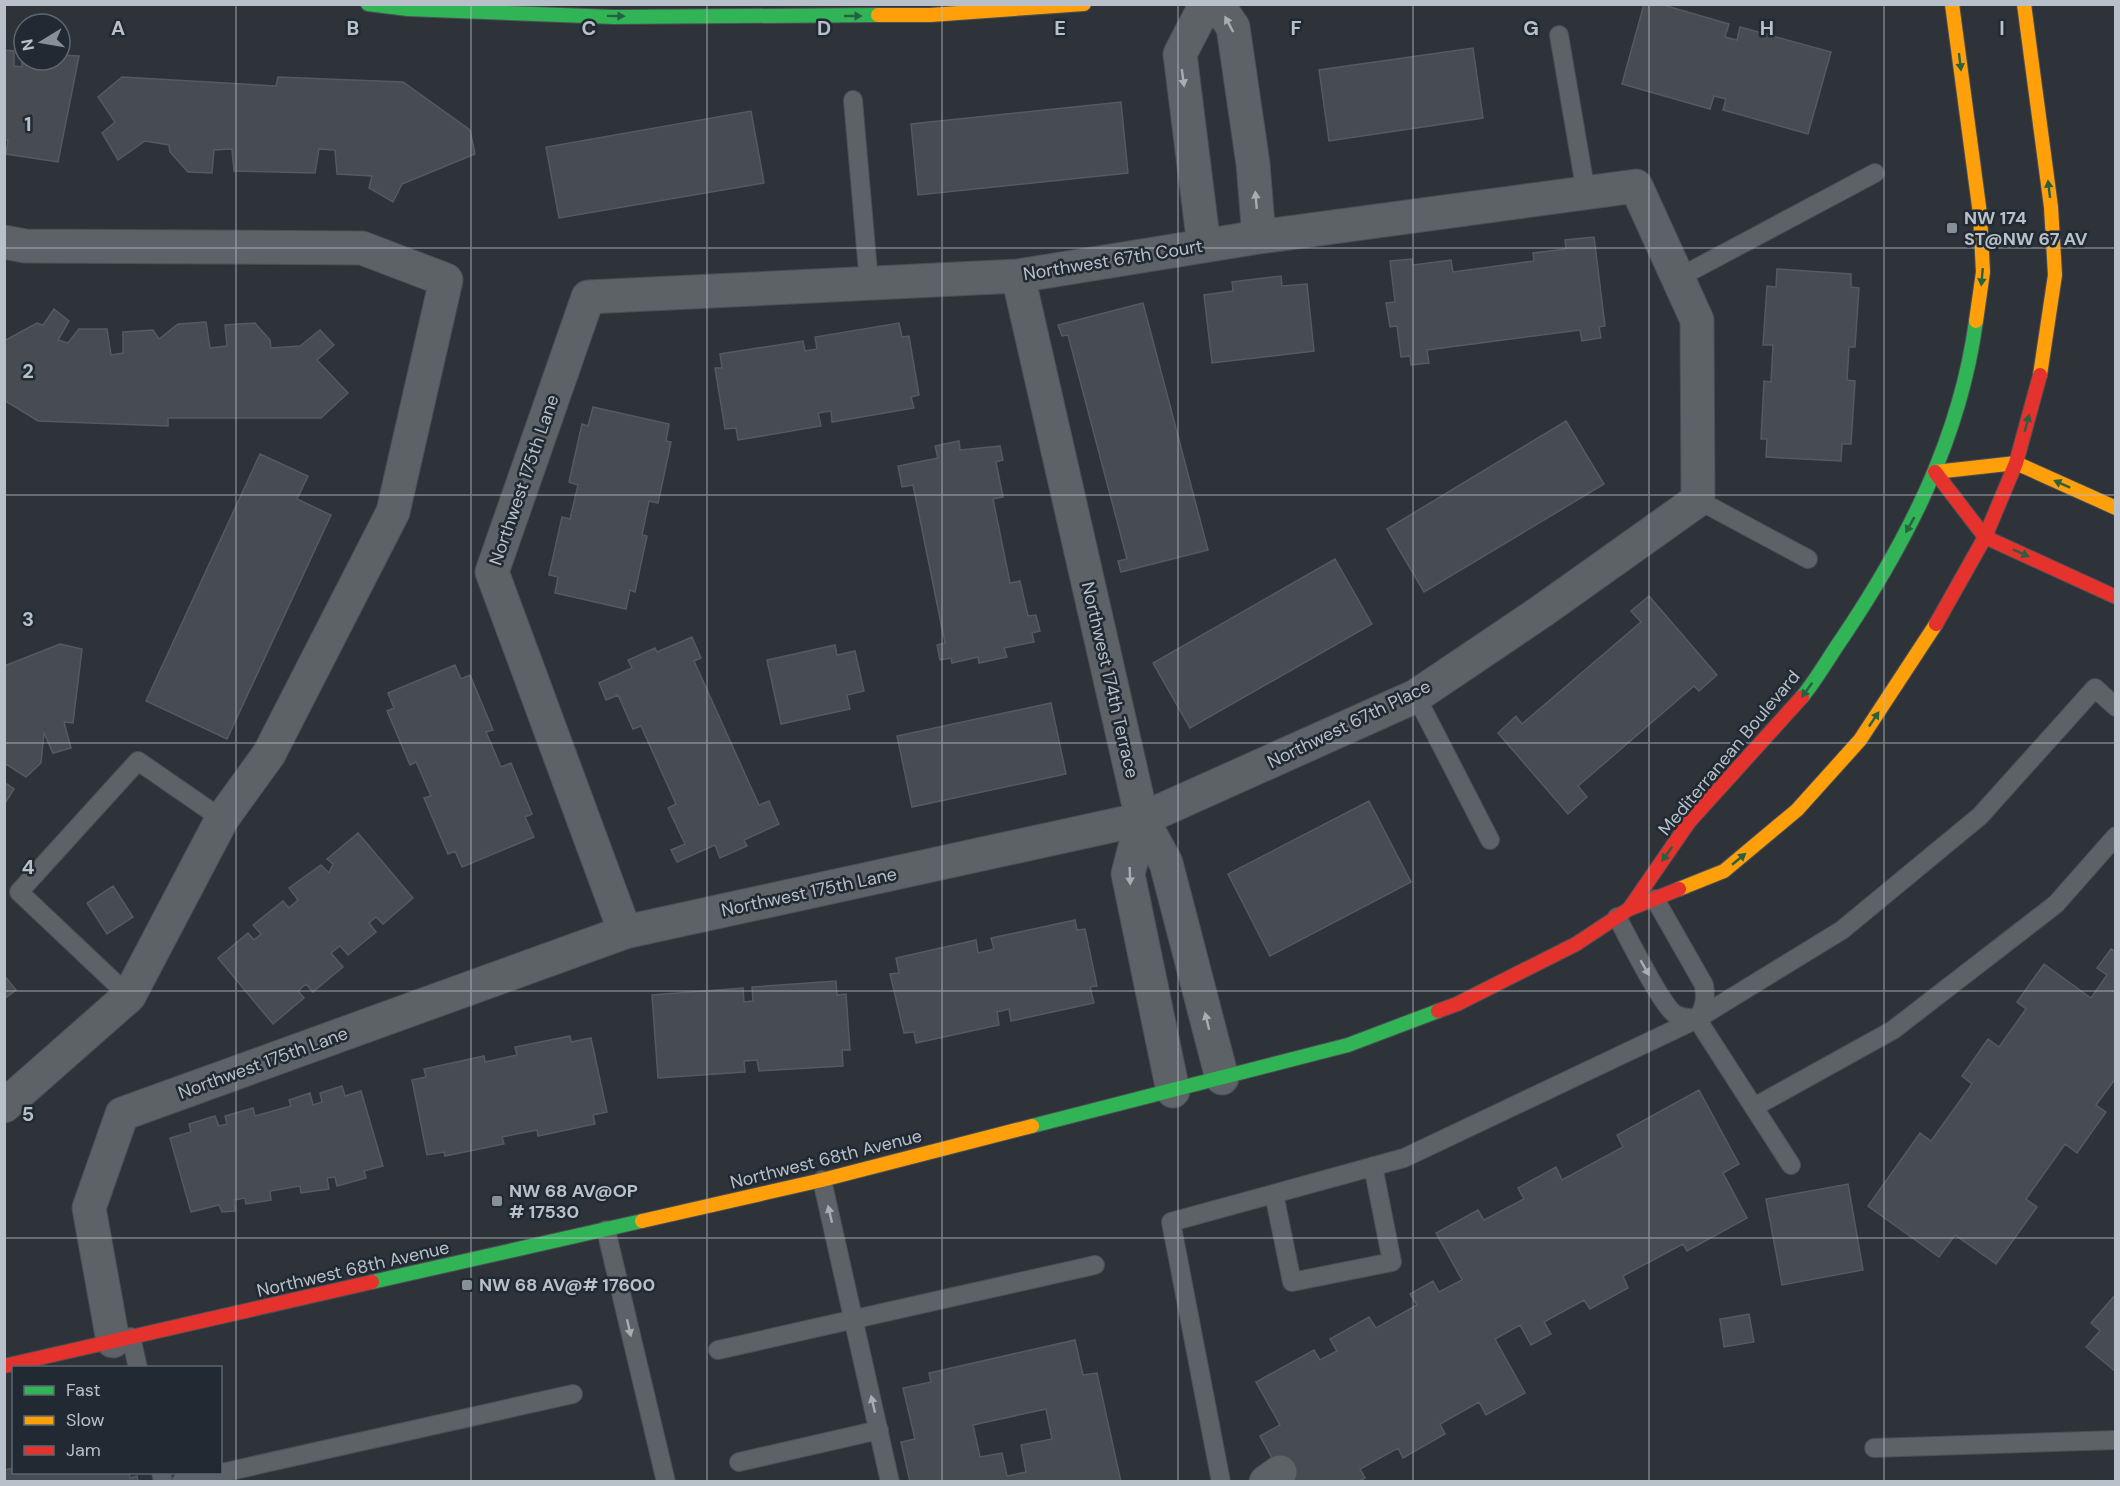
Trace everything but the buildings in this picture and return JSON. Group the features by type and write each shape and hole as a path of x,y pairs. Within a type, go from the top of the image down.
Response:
{"street":[{"path":"368,4 408,9 614,17 930,15 1084,4"},
{"path":"1204,246 1180,54 1206,4"},
{"path":"1217,4 1233,27 1252,164 1259,237"},
{"name":"Mediterranean Boulevard","path":"1623,913 1689,822 1804,695 1867,601 1921,505 1948,440 1972,352 1983,272 1980,214 1952,4"},
{"path":"1623,913 1724,871 1797,810 1860,740 1928,639 1985,537 2016,463 2042,367 2055,275 2051,207 2024,4"},
{"name":"Northwest 67th Court","path":"588,297 1017,276 1259,237 1636,186 1678,278"},
{"path":"4,242 25,246 362,248 446,280 393,512 269,754 222,819 129,996 4,1106"},
{"name":"Northwest 174th Terrace","path":"1017,276 1142,819 1166,862 1222,1078"},
{"path":"1678,278 1697,320 1698,500"},
{"name":"Northwest 175th Lane","path":"588,297 492,572 625,932"},
{"path":"1935,472 2016,463 2115,508"},
{"path":"1935,472 1985,537 2115,597"},
{"name":"Northwest 67th Place","path":"993,851 1142,819 1416,696 1542,611 1698,500"},
{"path":"1142,819 1128,874 1173,1091"},
{"name":"Northwest 175th Lane","path":"122,1339 88,1208 122,1114 625,932 993,851"},
{"name":"Northwest 68th Avenue","path":"4,1366 822,1180 1348,1045 1457,1004 1576,944 1623,913"}],"lane":[{"path":"1559,35 1586,193"},
{"path":"853,100 869,283"},
{"path":"1678,278 1875,173"},
{"path":"1698,500 1808,559"},
{"path":"1221,1482 1171,1222 1404,1158 1697,1019 1842,930 1980,816 2095,688 2115,707"},
{"path":"1416,696 1490,840"},
{"path":"129,996 19,892 138,761 222,819"},
{"path":"1754,1107 1893,1030 2055,904 2115,836"},
{"path":"1655,899 1704,985 1706,999 1704,1008 1697,1019"},
{"path":"1623,913 1654,983 1673,1013 1697,1019 1791,1165"},
{"path":"1274,1194 1292,1282 1392,1262 1373,1166"},
{"path":"822,1180 890,1482"},
{"path":"606,1230 666,1482"},
{"path":"718,1350 1095,1265"},
{"path":"122,1339 137,1366"},
{"path":"222,1473 573,1394"},
{"path":"739,1462 879,1430"},
{"path":"1874,1448 2115,1440"},
{"path":"181,1482 217,1474"}],"traffic: fast":[{"path":"368,4 408,9 614,17 878,15"},
{"path":"1802,697 1867,600 1928,487 1958,406 1976,321"},
{"path":"1032,1126 1348,1045 1438,1011"},
{"path":"372,1282 642,1221"}],"traffic: slow":[{"path":"878,15 930,15 1084,4"},
{"path":"1952,4 1980,214 1983,272 1976,321"},
{"path":"2024,4 2051,207 2055,275 2040,375"},
{"path":"1935,472 2016,463 2116,508"},
{"path":"1679,889 1724,871 1797,810 1860,740 1936,624"},
{"path":"642,1221 822,1180 1032,1126"}],"traffic: jam":[{"path":"1936,624 1985,537 2016,463 2040,375"},
{"path":"1935,472 1985,537 2116,597"},
{"path":"1629,909 1689,822 1802,697"},
{"path":"1438,1011 1457,1004 1576,944 1629,909 1679,889"},
{"path":"4,1366 372,1282"}],"place":[{"name":"NW 174 ST@NW 67 AV","path":"1952,228"},
{"name":"NW 68 AV@OP # 17530","path":"497,1201"},
{"name":"NW 68 AV@# 17600","path":"467,1285"}]}
